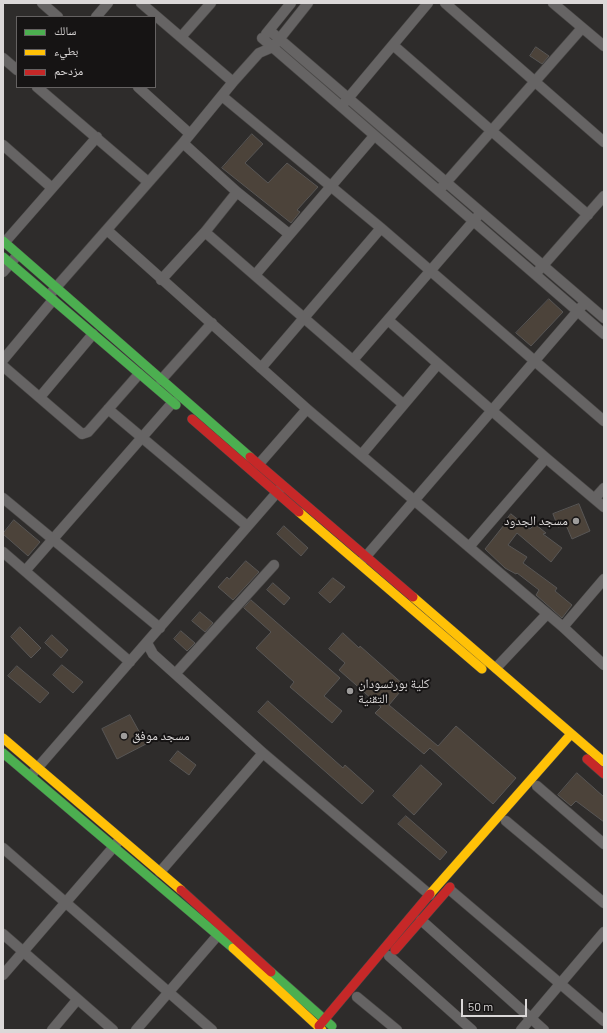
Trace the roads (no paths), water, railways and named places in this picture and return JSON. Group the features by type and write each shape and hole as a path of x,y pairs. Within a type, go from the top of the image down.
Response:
{"street":[{"path":"42,3 57,16"},
{"path":"97,16 108,3"},
{"path":"141,3 233,82"},
{"path":"181,37 211,3"},
{"path":"259,53 262,38 291,3"},
{"path":"3,360 50,298 56,287 183,143 233,82 259,53 273,47 308,3"},
{"path":"341,107 428,3"},
{"path":"445,3 604,142"},
{"path":"553,3 604,46"},
{"path":"439,191 582,28"},
{"path":"269,30 604,318"},
{"path":"262,38 604,334"},
{"path":"393,45 588,215"},
{"path":"3,58 16,69"},
{"path":"38,88 148,182"},
{"path":"139,88 190,134"},
{"path":"222,96 381,228 604,421"},
{"path":"254,276 374,136"},
{"path":"97,137 4,242 161,380 284,484 362,560 571,740 604,762"},
{"path":"183,143 237,192 289,234"},
{"path":"3,145 52,188"},
{"path":"161,280 205,232 237,192"},
{"path":"535,275 604,196"},
{"path":"353,360 481,212"},
{"path":"261,368 381,228"},
{"path":"107,230 161,280 212,323 307,409 362,454 414,501 563,627 604,665"},
{"path":"205,232 403,404"},
{"path":"3,272 7,260 18,254"},
{"path":"7,260 173,402 276,493 496,668 604,774"},
{"path":"362,560 585,302"},
{"path":"388,320 491,411 604,506"},
{"path":"161,380 212,323"},
{"path":"40,397 92,334"},
{"path":"362,454 438,364"},
{"path":"3,366 82,434 88,432 139,374"},
{"path":"25,571 173,402"},
{"path":"108,409 247,526"},
{"path":"259,464 307,409"},
{"path":"469,547 546,458"},
{"path":"34,772 148,643 284,484"},
{"path":"595,498 604,488"},
{"path":"3,498 160,628"},
{"path":"3,552 130,662"},
{"path":"176,673 274,565"},
{"path":"563,627 604,579"},
{"path":"496,668 547,614"},
{"path":"148,643 153,654 176,673 263,753 430,895"},
{"path":"3,738 34,772 118,842 319,1029 331,1025 430,895 571,740"},
{"path":"477,855 537,786 571,740"},
{"path":"3,753 34,772"},
{"path":"160,872 263,753"},
{"path":"537,786 604,844"},
{"path":"506,821 604,903"},
{"path":"118,842 160,872 331,1025"},
{"path":"3,975 118,842"},
{"path":"3,848 212,1030"},
{"path":"349,1006 389,956 458,878"},
{"path":"449,889 604,1021"},
{"path":"421,920 544,1030"},
{"path":"520,1030 604,932"},
{"path":"3,934 113,1030"},
{"path":"136,1030 218,935"},
{"path":"389,956 472,1030"},
{"path":"361,991 397,1030"},
{"path":"52,1030 77,1000"}],"place":[{"name":"مسجد الجدود","path":"576,521"},
{"name":"كلية بورتسودان التقنية","path":"350,691"},
{"name":"مسجد موفق","path":"124,736"}]}
